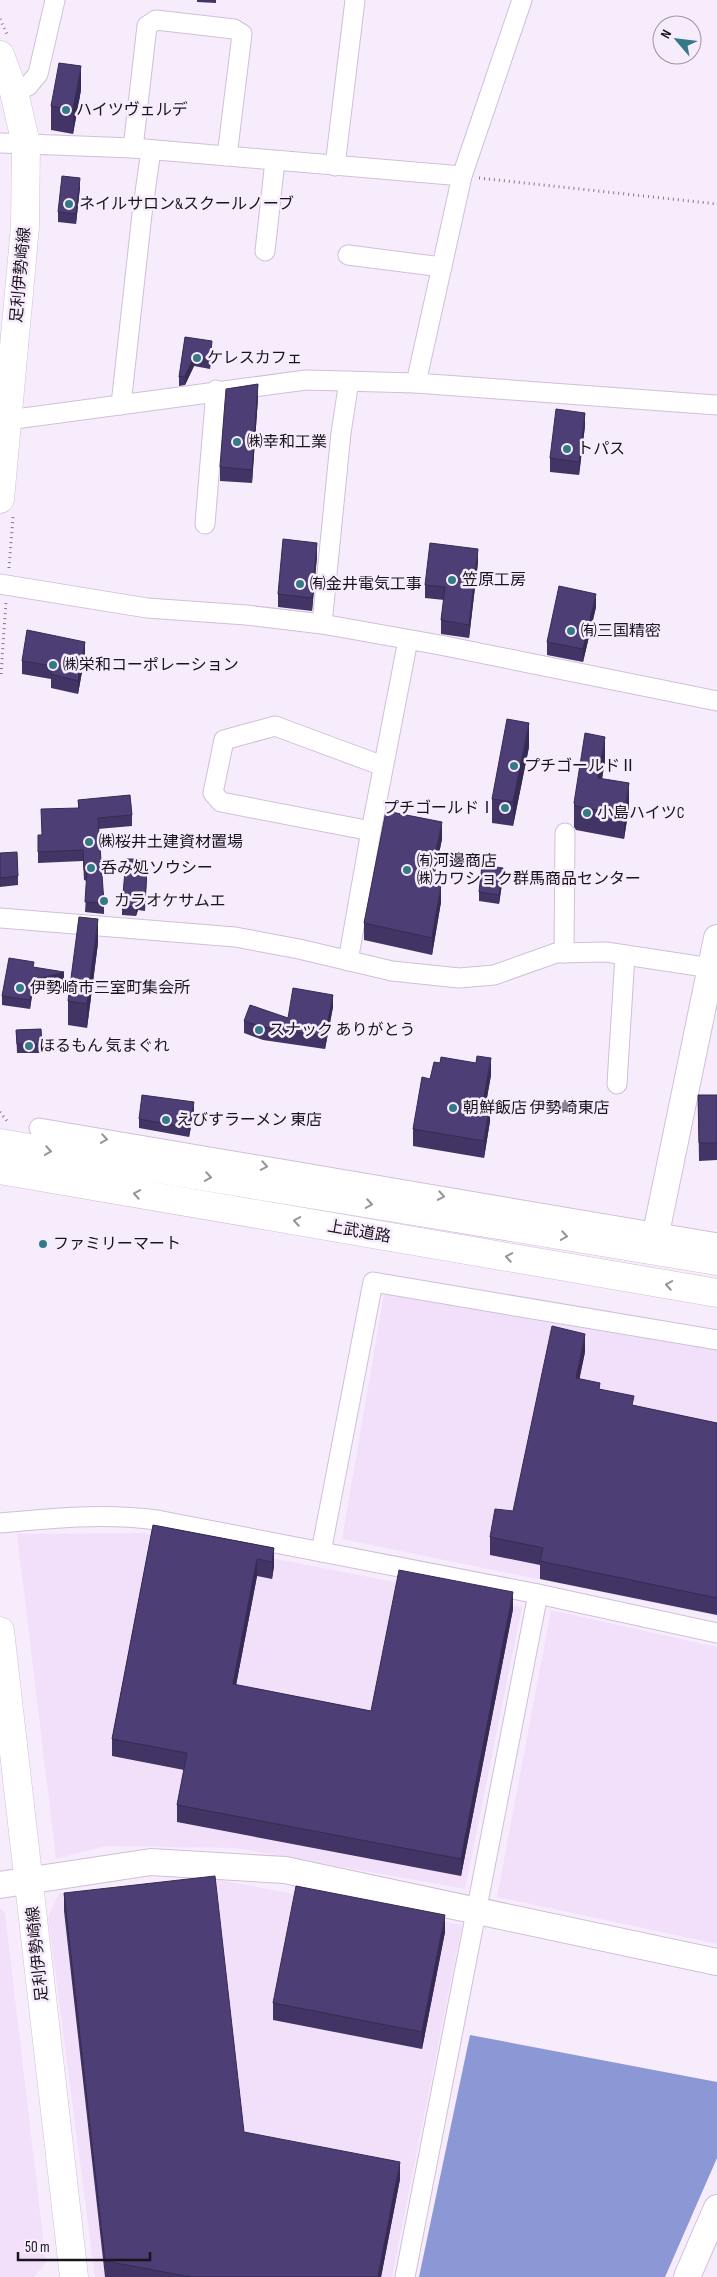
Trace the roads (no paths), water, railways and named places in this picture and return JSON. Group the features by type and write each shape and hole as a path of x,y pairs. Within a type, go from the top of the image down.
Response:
{"main road":[{"name":"足利伊勢崎線","path":"0,55 14,92 13,143 25,227 4,421 0,499"},
{"name":"上武道路","path":"0,1143 717,1261"},
{"name":"上武道路","path":"0,1170 717,1293"},
{"name":"足利伊勢崎線","path":"0,1631 74,2277"}],"street":[{"path":"14,92 28,86 38,74 55,0"},
{"path":"335,166 355,0"},
{"path":"416,384 462,176 522,0"},
{"path":"121,405 142,214 142,149 147,26 156,20 234,29 242,34 227,156"},
{"path":"13,143 142,149 462,176"},
{"path":"264,251 275,161"},
{"path":"348,255 442,267"},
{"path":"4,421 216,390 306,380 416,384 717,405"},
{"path":"322,624 341,433 349,381"},
{"path":"205,524 216,390"},
{"path":"3,590 146,608 246,615 322,624 717,701"},
{"path":"348,961 408,640"},
{"path":"371,831 221,802 213,793 224,740 275,726 383,766"},
{"path":"564,953 566,833"},
{"path":"0,918 235,937 299,949 392,971 459,978 494,975 556,953 606,952 713,971"},
{"path":"656,1233 713,971 717,938"},
{"path":"616,1084 625,955"},
{"path":"38,1128 717,1243"},
{"path":"164,1170 196,1154"},
{"path":"321,1552 373,1282 717,1340"},
{"path":"0,1522 123,1516 157,1520 538,1594 717,1633"},
{"path":"405,2277 538,1594"},
{"path":"0,1885 151,1862 285,1870 717,1962"},
{"path":"687,2277 717,2208"}],"water":[{"path":"470,2035 717,2082 717,2158 665,2277 419,2277"}],"place":[{"name":"ハイツヴェルデ","path":"66,110"},
{"name":"ネイルサロン&スクールノーブ","path":"69,204"},
{"name":"ケレスカフェ","path":"197,358"},
{"name":"㈱幸和工業","path":"237,442"},
{"name":"トパス","path":"567,449"},
{"name":"笠原工房","path":"452,580"},
{"name":"㈲金井電気工事","path":"300,584"},
{"name":"㈲三国精密","path":"571,631"},
{"name":"㈱栄和コーポレーション","path":"53,665"},
{"name":"プチゴールドⅡ","path":"514,766"},
{"name":"プチゴールドⅠ","path":"505,808"},
{"name":"小島ハイツC","path":"587,813"},
{"name":"㈱桜井土建資材置場","path":"89,842"},
{"name":"呑み処ソウシー","path":"91,868"},
{"name":"㈲河邊商店 ㈱カワショク群馬商品センター","path":"407,870"},
{"name":"カラオケサムエ","path":"104,901"},
{"name":"伊勢崎市三室町集会所","path":"20,988"},
{"name":"スナック ありがとう","path":"259,1030"},
{"name":"ほるもん 気まぐれ","path":"29,1046"},
{"name":"朝鮮飯店 伊勢崎東店","path":"453,1108"},
{"name":"えびすラーメン 東店","path":"166,1120"},
{"name":"ファミリーマート","path":"43,1244"}]}
